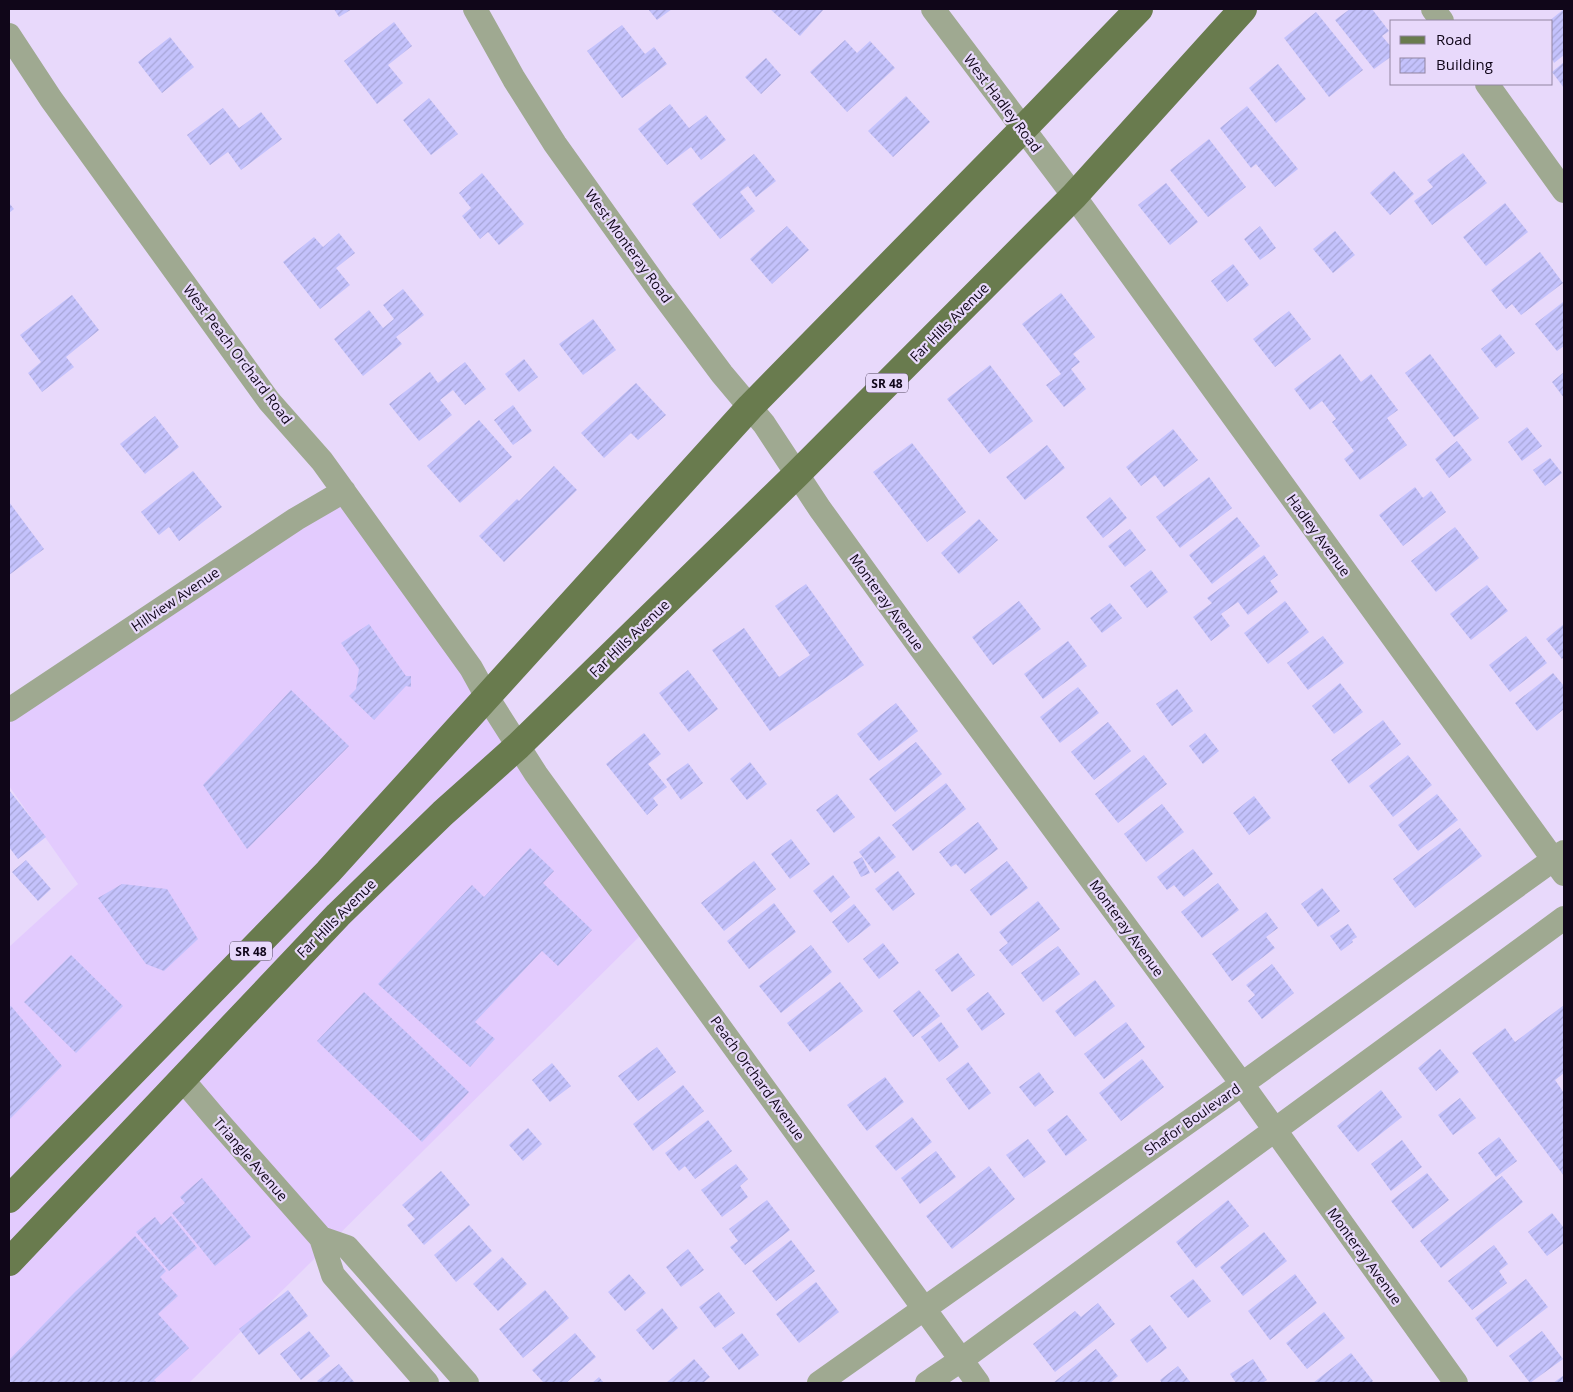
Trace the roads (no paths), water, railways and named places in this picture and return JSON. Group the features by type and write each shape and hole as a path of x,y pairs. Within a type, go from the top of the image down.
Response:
{"main road":[{"name":"SR 48","path":"9,1199 322,878 750,407 1139,9"},
{"name":"Far Hills Avenue","path":"9,1262 338,915 443,813 518,746 797,474 1074,196 1243,9"}],"street":[{"name":"West Monteray Road","path":"475,9 514,79 555,144 722,374 764,424 797,474"},
{"name":"West Hadley Road","path":"933,9 1074,196"},
{"path":"1433,9 1441,20"},
{"name":"West Peach Orchard Road","path":"9,35 63,114 269,401 322,461 471,668 518,746"},
{"path":"1488,85 1564,192"},
{"name":"Hadley Avenue","path":"1074,196 1561,862"},
{"name":"Monteray Avenue","path":"797,474 918,646 1242,1084 1456,1383"},
{"name":"Hillview Avenue","path":"9,710 296,519 344,491"},
{"name":"Peach Orchard Avenue","path":"518,746 536,774 978,1383"},
{"name":"Shafor Boulevard","path":"819,1383 1242,1084 1561,862"},
{"path":"927,1383 1564,918"},
{"name":"Triangle Avenue","path":"182,1079 321,1238 333,1275 427,1383"},
{"name":"Triangle Avenue","path":"321,1238 347,1248 467,1383"}]}
